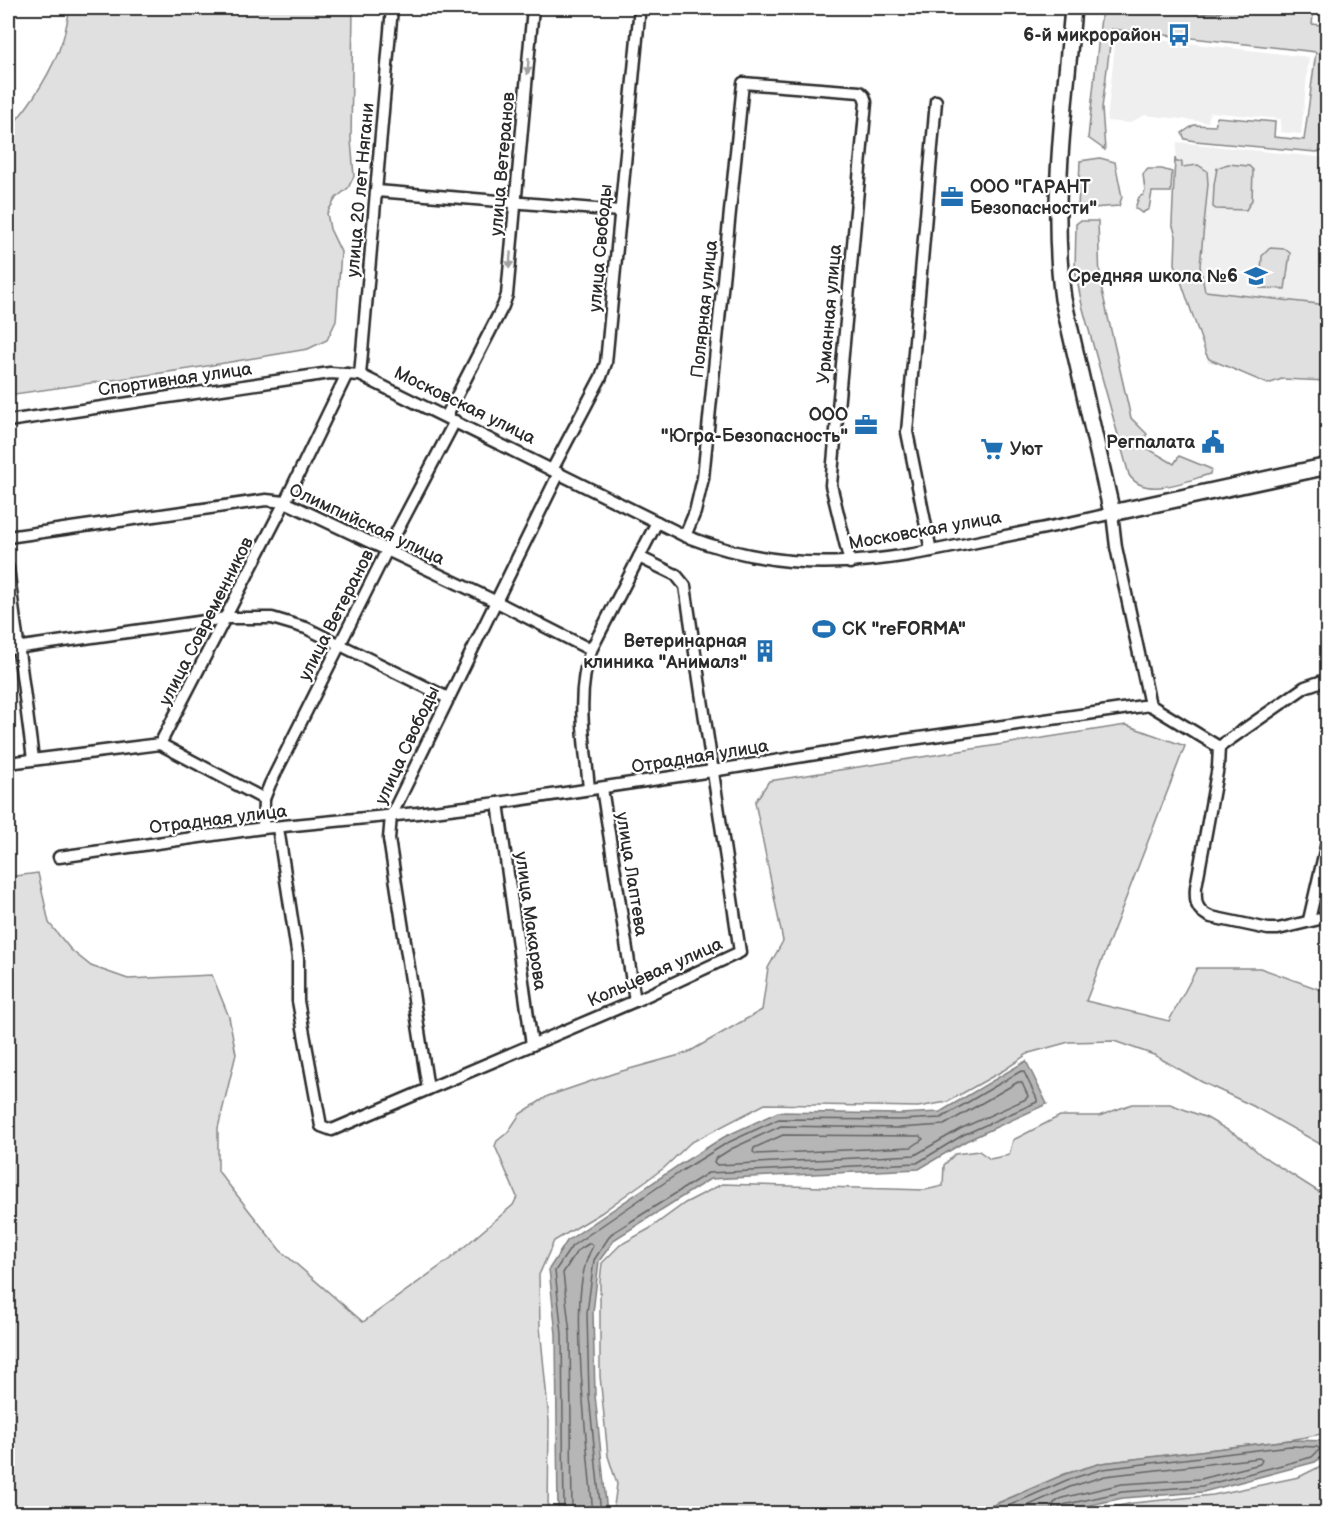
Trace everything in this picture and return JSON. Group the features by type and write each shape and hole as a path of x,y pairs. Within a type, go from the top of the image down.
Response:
{"main road":[{"path":"1073,8 1060,162 1057,233 1059,271 1063,299 1112,513"},
{"name":"Московская улица","path":"1112,513 1328,466"}],"street":[{"name":"улица 20 лет Нягани","path":"360,375 392,8"},
{"name":"улица Ветеранов","path":"263,828 264,800 270,784 387,550 507,295 533,8"},
{"name":"улица Свободы","path":"428,1089 389,839 391,816 606,363 639,17"},
{"name":"Полярная улица","path":"685,536 695,512 703,478 743,83 860,93 866,102"},
{"path":"931,551 907,432 936,101"},
{"name":"Урманная улица","path":"850,563 831,485 866,102"},
{"path":"377,190 620,211"},
{"name":"Спортивная улица","path":"8,421 330,373 347,374"},
{"name":"Московская улица","path":"347,374 360,375 685,536 722,548 773,559 808,563 850,563 931,551 1112,513"},
{"name":"улица Современников","path":"160,744 285,502 347,374"},
{"name":"Олимпийская улица","path":"8,537 266,500 285,502 495,601 591,650"},
{"path":"1112,513 1116,547 1150,705 1219,747"},
{"path":"589,789 582,693 585,666 657,522"},
{"name":"Кольцевая улица","path":"278,828 298,958 298,1001 321,1126 326,1129 332,1130 635,1001 740,952 686,586 676,575 639,557"},
{"path":"8,568 13,648 33,759"},
{"path":"13,648 226,618 258,616 282,619 306,628 448,698"},
{"path":"1219,747 1305,687 1328,679"},
{"name":"Отрадная улица","path":"59,857 263,828 391,816 602,788 884,743 1150,705"},
{"path":"8,763 160,744 264,800"},
{"path":"1219,747 1218,767 1196,887 1197,908 1203,914 1211,917 1268,929 1328,917"},
{"name":"улица Лаптева","path":"602,788 635,1001"},
{"name":"улица Макарова","path":"498,802 532,1045"},
{"path":"1309,920 1328,838"}],"shaded area":[{"path":"70,8 353,8 351,140 354,176 348,188 336,198 327,213 330,229 341,252 336,321 327,340 308,349 8,395 8,130 33,98 47,75 63,39"},
{"path":"1102,8 1223,8 1217,13 1145,9 1215,14 1220,13 1225,8 1314,8 1312,24 1321,25 1323,8 1327,8 1328,131 1323,151 1195,141 1185,139 1182,133 1194,125 1215,126 1217,117 1275,122 1274,137 1304,140 1316,52 1112,29 1102,108 1105,150 1088,138"},
{"path":"1116,35 1309,57 1301,134 1280,132 1281,119 1210,112 1208,122 1145,115 1129,123 1107,121"},
{"name":"Средняя школа №6","path":"1177,142 1327,158 1327,378 1208,362 1188,297 1174,182"},
{"path":"1100,158 1115,162 1122,197 1119,206 1078,209 1080,161"},
{"path":"1175,158 1176,162 1182,162 1182,167 1198,165 1207,171 1208,184 1200,266 1205,291 1327,305 1327,381 1282,379 1268,384 1209,359 1175,264 1176,236 1172,223"},
{"path":"1228,164 1249,166 1253,170 1252,200 1246,210 1213,207 1217,168"},
{"path":"1148,169 1172,172 1171,192 1152,192 1149,209 1142,213 1135,208 1139,197 1145,191 1143,174"},
{"path":"1080,221 1098,221 1100,282 1131,418 1147,434 1140,444 1174,464 1179,456 1211,469 1210,474 1179,484 1156,487 1136,482 1129,475 1082,305 1075,270 1076,224"},
{"path":"1270,248 1285,249 1290,253 1285,289 1260,288 1262,256"},
{"path":"1126,725 1185,746 1086,1001 1169,1021 1197,968 1260,968 1327,992 1327,1148 1253,1106 1202,1082 1154,1055 1114,1041 1069,1042 1029,1053 947,1102 918,1107 765,1104 690,1143 664,1168 601,1213 554,1241 539,1275 540,1327 549,1421 548,1513 8,1513 8,877 38,873 49,923 71,950 91,966 128,979 212,975 229,1017 236,1054 218,1128 218,1171 280,1250 363,1322 450,1259 513,1205 517,1197 495,1146 520,1114 548,1096 615,1073 687,1053 762,1010 768,968 783,941 755,802 769,781"},
{"path":"1132,1104 1170,1104 1207,1118 1243,1139 1261,1155 1327,1197 1327,1433 1290,1440 1102,1463 1065,1474 975,1513 613,1513 617,1484 608,1456 600,1376 600,1281 602,1263 620,1245 649,1229 685,1203 722,1184 925,1190 943,1186 944,1165 955,1154 979,1151 990,1159 1009,1155 1013,1140 1060,1116 1099,1116"},
{"path":"1327,1463 1327,1513 1085,1513 1133,1503 1213,1495 1299,1477"}],"water":[{"path":"1026,1061 1047,1104 966,1141 919,1169 710,1179 615,1239 599,1261 593,1313 595,1395 607,1513 558,1513 556,1334 549,1269 567,1241 724,1137 778,1112 899,1114 940,1112"},
{"path":"1290,1440 1327,1441 1327,1453 1315,1462 1203,1492 1123,1498 1054,1513 975,1513 1065,1474 1102,1463"}],"place":[{"name":"6-й микрорайон","path":"1179,35"},
{"name":"ООО \"ГАРАНТ Безопасности\"","path":"952,197"},
{"name":"Средняя школа №6","path":"1256,276"},
{"name":"ООО \"Югра-Безопасность\"","path":"866,425"},
{"name":"Регпалата","path":"1213,442"},
{"name":"Уют","path":"992,449"},
{"name":"СК \"reFORMA\"","path":"824,629"},
{"name":"Ветеринарная клиника \"Анималз\"","path":"765,651"}]}
